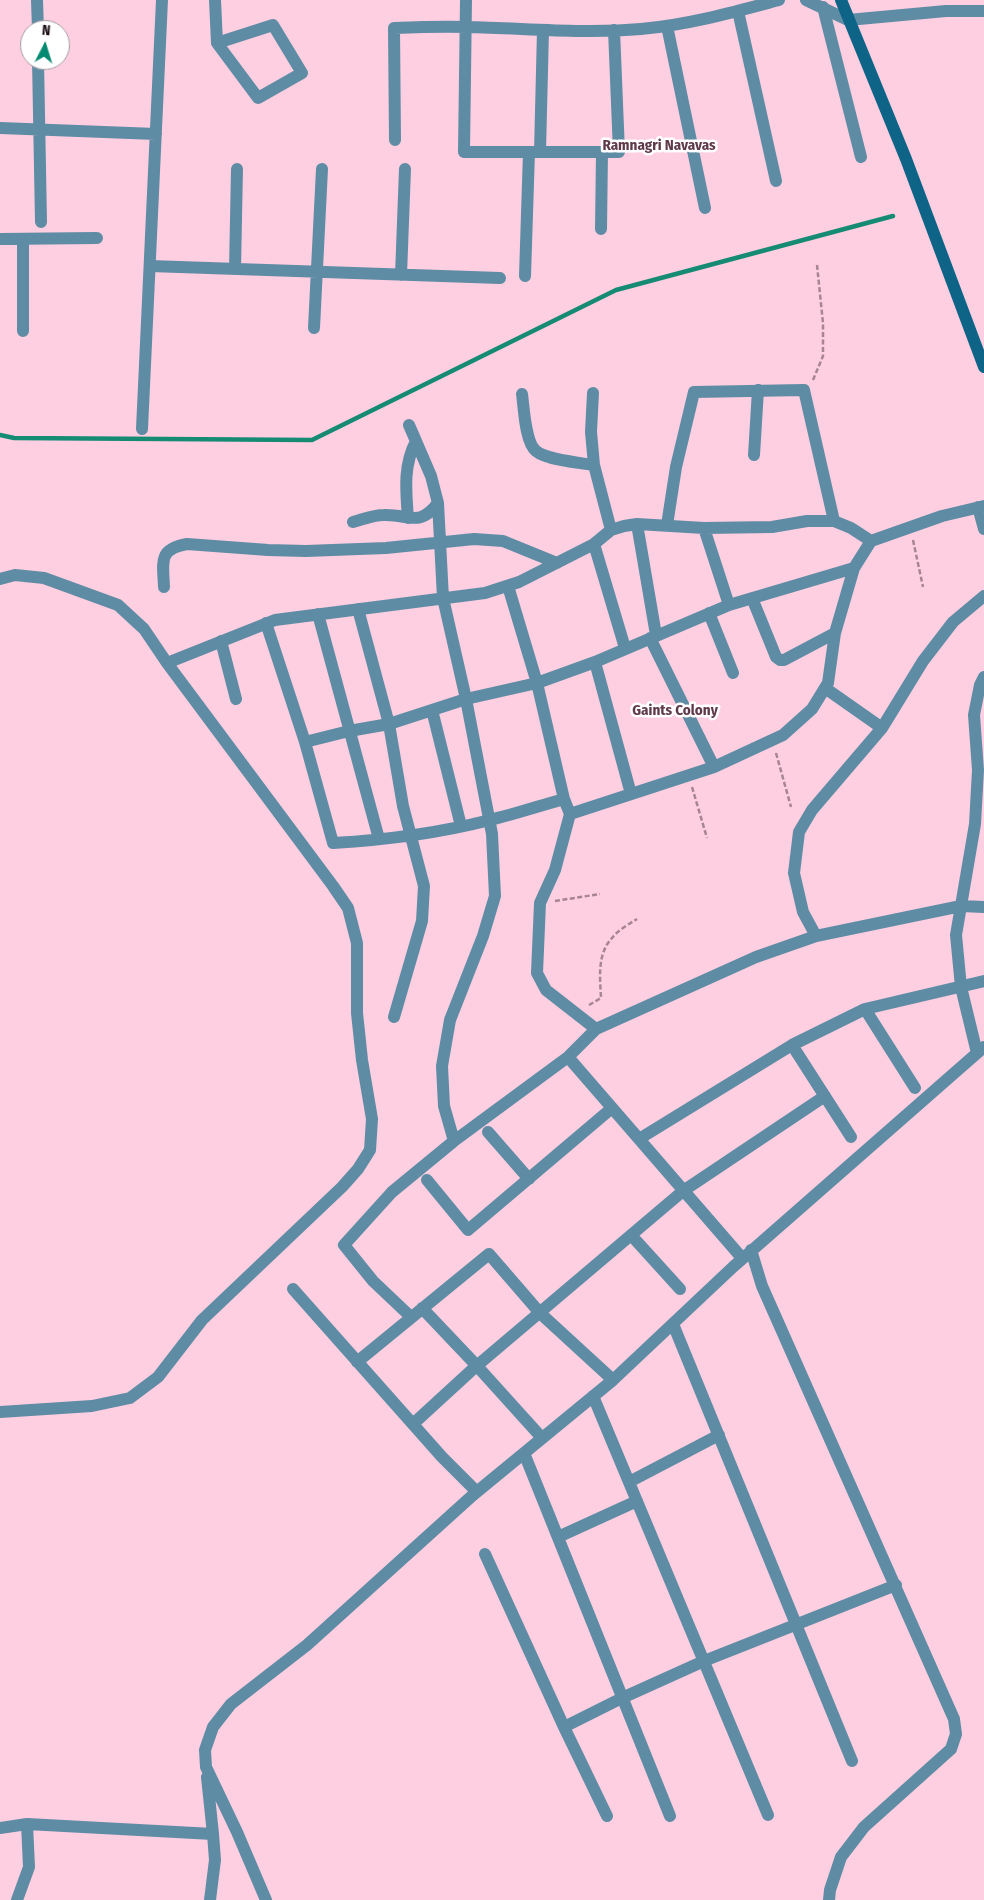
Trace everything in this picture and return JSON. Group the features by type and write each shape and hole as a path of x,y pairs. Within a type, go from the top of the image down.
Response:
{"street":[{"path":"37,0 38,20"},
{"path":"142,429 162,0"},
{"path":"215,0 217,43 258,98 302,73 273,25 217,43"},
{"path":"466,0 464,152 619,152 614,30"},
{"path":"395,140 394,28 465,27 614,30 667,26 779,0"},
{"path":"806,0 823,6 848,20 946,10 984,11"},
{"path":"841,0 906,159 984,366"},
{"path":"823,6 861,157"},
{"path":"738,11 776,181"},
{"path":"667,26 706,208"},
{"path":"524,276 543,30"},
{"path":"38,70 41,222"},
{"path":"0,128 156,134"},
{"path":"601,229 602,152"},
{"path":"314,328 322,169"},
{"path":"401,275 405,169"},
{"path":"236,269 237,170"},
{"path":"0,239 97,238"},
{"path":"23,239 24,330"},
{"path":"150,266 500,278"},
{"path":"754,455 758,390"},
{"path":"667,525 676,467 694,392 758,390 804,390 834,521"},
{"path":"593,393 591,432 594,466 611,530"},
{"path":"522,394 529,441 536,451 545,456 594,466"},
{"path":"409,425 430,476 438,503 442,598 466,699 492,834 495,896 483,936 450,1020 442,1066 444,1106 454,1141"},
{"path":"408,518 405,482 406,468 410,451 416,440"},
{"path":"353,522 371,516 386,515 419,518 430,513 438,503"},
{"path":"570,814 714,768 783,735 812,709 828,683 835,633 854,568 871,541 910,526 981,507 984,529"},
{"path":"167,663 266,623 318,614 485,593 520,582 594,544 611,530 637,524 704,528 772,527 807,521 834,521 851,528 871,541"},
{"path":"637,524 653,636 714,768"},
{"path":"704,528 729,605"},
{"path":"164,587 163,557 168,550 187,544 306,551 386,548 474,539 503,541 556,563"},
{"path":"594,544 625,648"},
{"path":"304,742 389,724 466,699 537,683 595,662 729,605 854,568"},
{"path":"0,579 15,575 44,578 118,605 144,629 167,663 348,908 357,943 357,1013 362,1060 372,1119 370,1150 358,1170 202,1320 158,1377 130,1398 92,1406 0,1412"},
{"path":"508,586 537,683 564,799 570,814 555,870 540,903 538,973 546,990 596,1029"},
{"path":"816,936 803,912 794,873 799,832 812,810 882,728 923,661 953,622 984,596"},
{"path":"752,598 776,657 780,660 784,660 835,633"},
{"path":"358,609 389,724 403,806 424,886 422,921 394,1017"},
{"path":"709,613 733,673"},
{"path":"318,614 379,839"},
{"path":"266,623 304,742 333,843 410,836 489,820 564,799"},
{"path":"221,641 236,700"},
{"path":"595,662 631,794"},
{"path":"210,1900 215,1860 205,1750 213,1727 231,1704 306,1645 477,1492 613,1380 747,1254 981,1050 961,987 956,935 979,823 974,715 980,701 980,685 984,676"},
{"path":"825,688 882,728"},
{"path":"432,710 461,826"},
{"path":"411,1317 373,1281 344,1245 392,1192 454,1141 568,1057 596,1029 756,957 816,936 961,906 984,907"},
{"path":"638,1139 792,1045 865,1009 984,981"},
{"path":"865,1009 915,1088"},
{"path":"792,1045 851,1137"},
{"path":"568,1057 683,1191 747,1254 896,1585 954,1719 956,1734 951,1749 864,1827 841,1857 830,1890 829,1900"},
{"path":"413,1424 477,1366 683,1191 825,1096"},
{"path":"427,1180 468,1230 612,1108"},
{"path":"488,1132 529,1179"},
{"path":"631,1235 680,1289"},
{"path":"357,1362 489,1254 540,1313 613,1380"},
{"path":"293,1288 357,1362 477,1492"},
{"path":"422,1308 542,1438"},
{"path":"673,1324 852,1760"},
{"path":"593,1396 768,1816"},
{"path":"629,1482 719,1435"},
{"path":"524,1453 670,1816"},
{"path":"558,1537 637,1501"},
{"path":"485,1554 607,1816"},
{"path":"564,1727 704,1661 896,1585"},
{"path":"206,1767 237,1832 266,1900"},
{"path":"0,1828 27,1824 213,1834"},
{"path":"17,1900 29,1867 27,1824"}],"path":[{"path":"804,390 811,383 823,356 823,323 817,264"},
{"path":"910,526 923,587"},
{"path":"772,740 791,807"},
{"path":"688,776 708,838"},
{"path":"540,903 600,894"},
{"path":"577,1013 601,998 602,958 606,946 613,936 637,919"}],"waterway":[{"path":"0,435 14,438 312,440 616,290 893,216"}],"district":[{"name":"Ramnagri Navavas","path":"659,146"},
{"name":"Gaints Colony","path":"675,711"}]}
